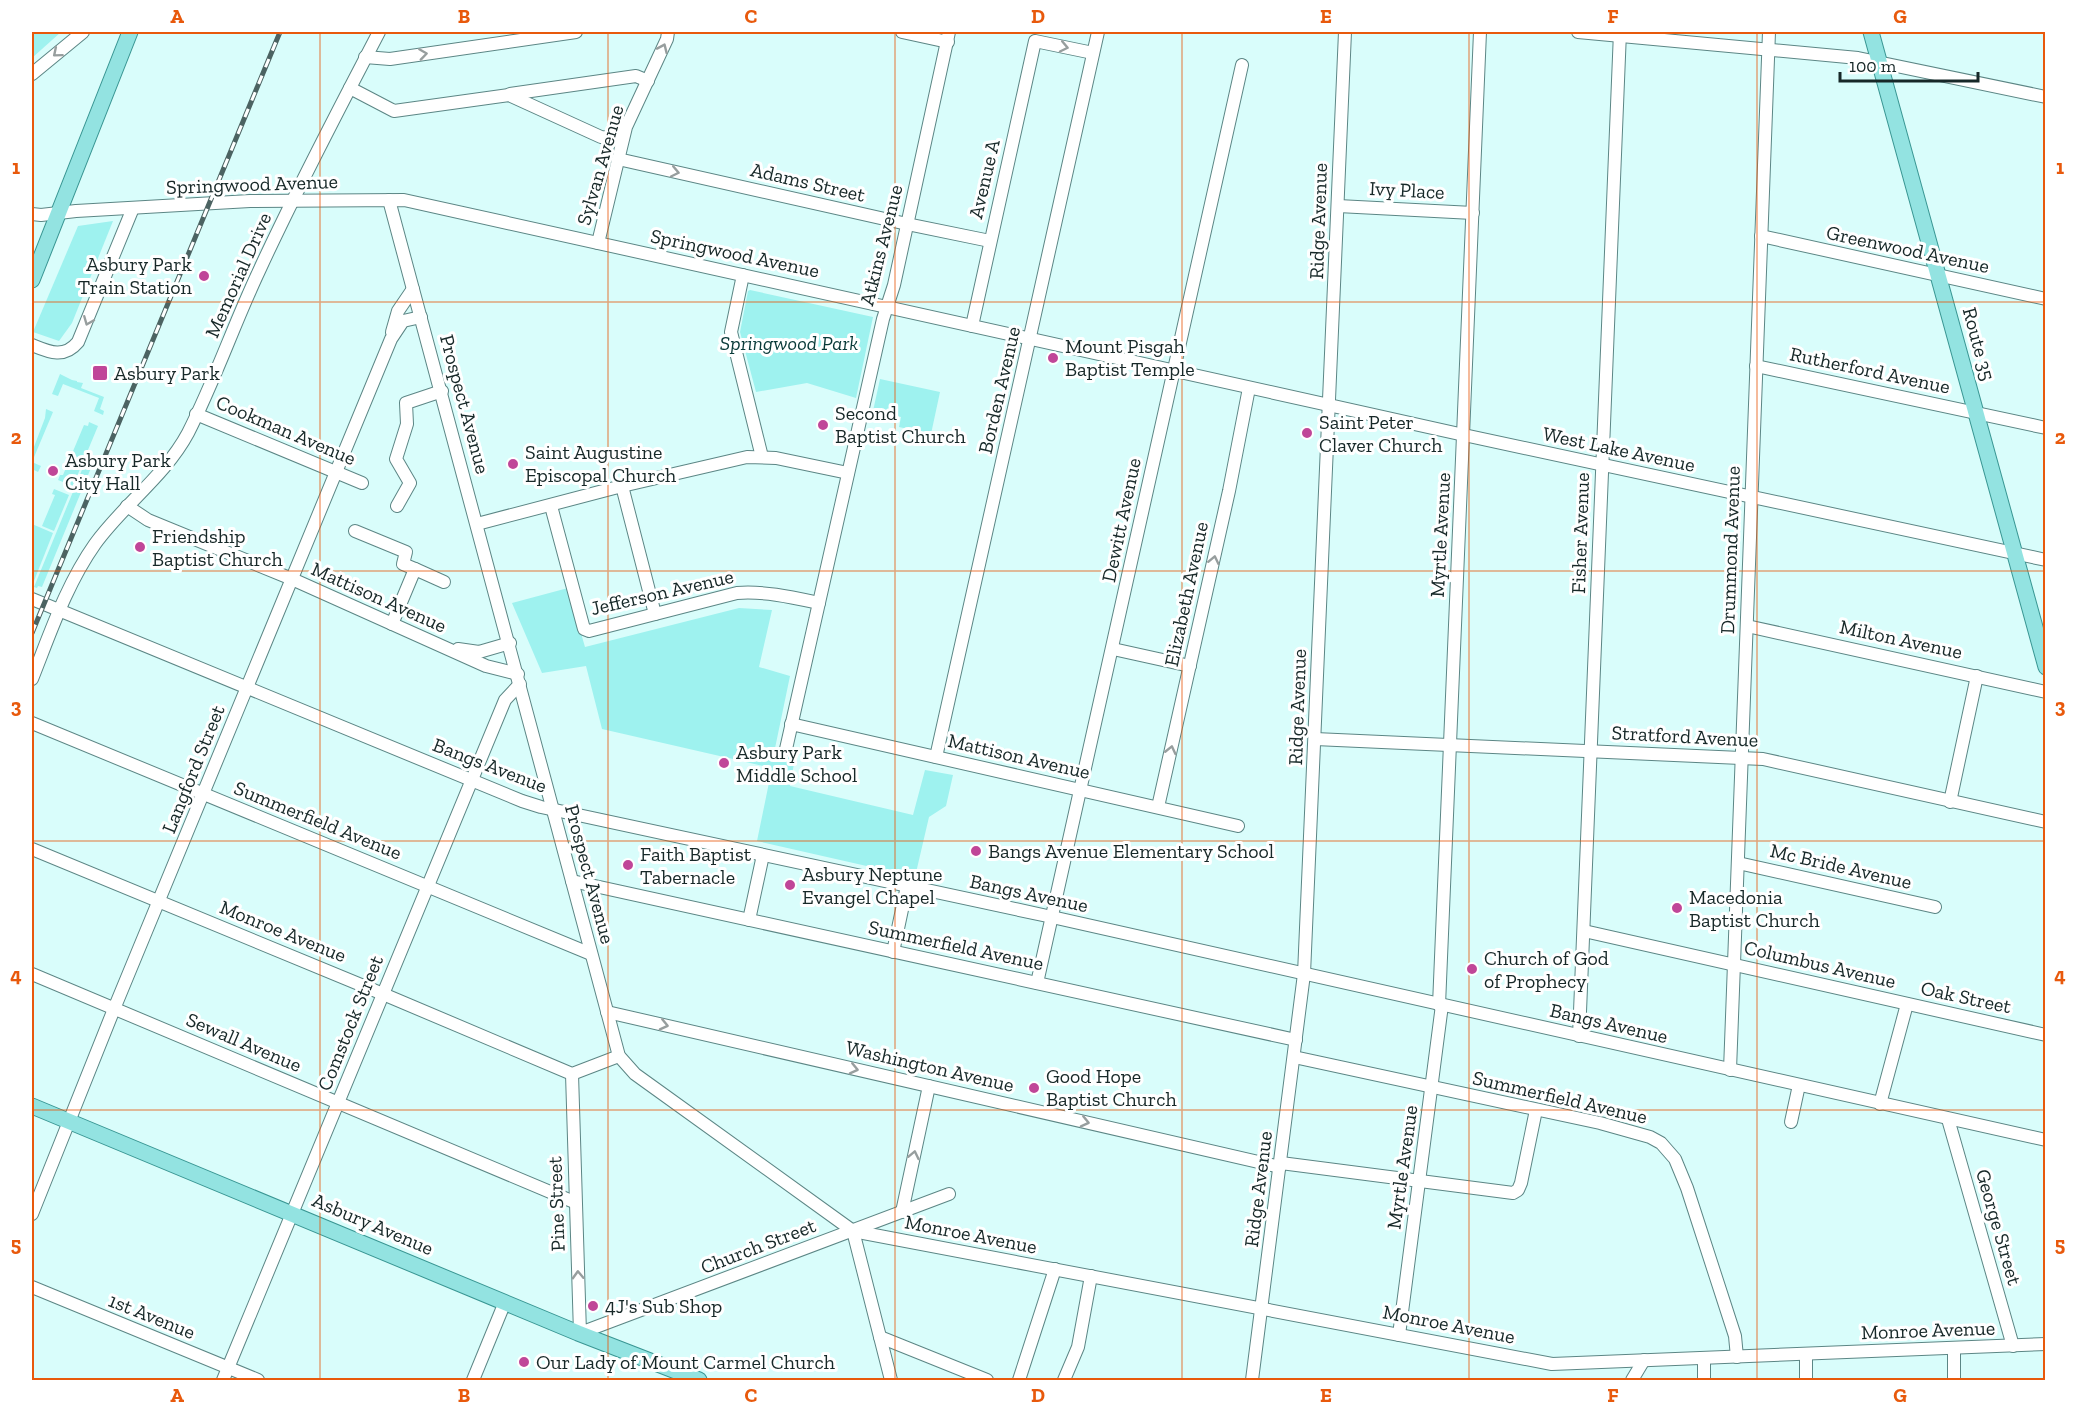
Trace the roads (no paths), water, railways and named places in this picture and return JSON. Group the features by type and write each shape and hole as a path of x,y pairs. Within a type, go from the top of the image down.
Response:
{"main road":[{"path":"32,280 130,32"},
{"name":"Route 35","path":"1871,32 2046,667"},
{"name":"Asbury Avenue","path":"32,1106 292,1212 580,1333 676,1376 699,1380"}],"street":[{"path":"32,74 83,32"},
{"name":"Memorial Drive","path":"32,679 77,574 95,545 176,452 207,395 260,269 379,32"},
{"path":"365,57 390,59 576,32"},
{"name":"Sylvan Avenue","path":"598,243 622,140 632,112 667,39 668,32"},
{"path":"902,32 948,37"},
{"name":"Borden Avenue","path":"936,757 1098,32"},
{"name":"Ridge Avenue","path":"1252,1380 1305,974 1345,32"},
{"name":"Myrtle Avenue","path":"1399,1335 1441,1005 1480,32"},
{"path":"1578,32 1620,34 1858,58 2046,97"},
{"name":"Drummond Avenue","path":"1730,1070 1769,32"},
{"name":"Fisher Avenue","path":"1579,1036 1620,34"},
{"name":"Atkins Avenue","path":"786,749 948,37"},
{"name":"Avenue A","path":"972,326 1035,41 1093,53"},
{"name":"Dewitt Avenue","path":"1037,983 1242,65"},
{"path":"350,88 394,111 636,76 648,81"},
{"path":"508,95 601,137 622,140"},
{"name":"Adams Street","path":"618,159 990,241"},
{"name":"Springwood Avenue","path":"32,214 294,200 404,200 1395,420"},
{"name":"Prospect Avenue","path":"389,200 510,643 619,1056 634,1074 853,1231"},
{"name":"Ivy Place","path":"1338,206 1473,213"},
{"path":"32,345 58,354 76,345 133,208"},
{"name":"Greenwood Avenue","path":"1761,236 2046,299"},
{"path":"743,275 730,332 762,457"},
{"name":"Langford Street","path":"32,1214 114,1009 391,339 398,311 413,289"},
{"name":"Langford Street","path":"391,339 404,321 421,317"},
{"name":"Rutherford Avenue","path":"1756,366 2046,428"},
{"name":"Elizabeth Avenue","path":"1158,807 1229,491 1249,388"},
{"path":"397,507 410,483 396,459 407,424 406,403 442,391"},
{"name":"Cookman Avenue","path":"196,414 362,483"},
{"name":"West Lake Avenue","path":"1395,420 2046,560"},
{"path":"477,524 732,460 762,457 848,473"},
{"path":"622,486 655,614"},
{"name":"Mattison Avenue","path":"127,506 148,520 292,579 519,679"},
{"name":"Jefferson Avenue","path":"551,506 584,629 589,632 722,596 754,592 819,603"},
{"path":"355,531 406,552 403,564 444,582"},
{"path":"392,624 415,569"},
{"name":"Bangs Avenue","path":"32,599 522,801 1052,917 2046,1140"},
{"name":"Milton Avenue","path":"1747,626 2046,692"},
{"path":"443,647 479,652 510,643"},
{"path":"1113,649 1190,666"},
{"path":"1950,802 1977,676"},
{"name":"Comstock Street","path":"223,1380 505,700 519,679"},
{"name":"Summerfield Avenue","path":"32,723 591,954"},
{"name":"Mattison Avenue","path":"791,724 1238,826"},
{"name":"Stratford Avenue","path":"1315,739 1763,759 2046,822"},
{"name":"Monroe Avenue","path":"32,849 572,1074"},
{"path":"749,920 763,855"},
{"name":"Mc Bride Avenue","path":"1738,863 1935,907"},
{"name":"Summerfield Avenue","path":"572,881 1296,1040"},
{"path":"893,951 907,886"},
{"name":"Columbus Avenue","path":"1584,931 1907,1004"},
{"name":"Sewall Avenue","path":"32,974 574,1202"},
{"name":"Oak Street","path":"1880,1104 1907,1004 2046,1035"},
{"name":"Washington Avenue","path":"607,1012 1280,1165 1508,1192 1518,1190 1521,1183 1536,1110"},
{"path":"572,1074 619,1056"},
{"name":"Summerfield Avenue","path":"1294,1057 1600,1123 1650,1137 1668,1149 1675,1159 1687,1188 1735,1336 1737,1357"},
{"name":"Pine Street","path":"572,1074 574,1202 580,1333"},
{"path":"1791,1122 1799,1085"},
{"path":"902,1212 929,1086"},
{"name":"George Street","path":"1948,1119 2013,1346"},
{"name":"Church Street","path":"580,1333 949,1194"},
{"path":"853,1231 891,1380"},
{"name":"Monroe Avenue","path":"853,1231 1552,1364 2046,1344"},
{"path":"1018,1380 1055,1269"},
{"path":"1064,1380 1078,1347 1091,1276"},
{"name":"1st Avenue","path":"32,1287 258,1380"},
{"path":"473,1380 505,1302"},
{"path":"880,1337 987,1380"},
{"path":"1954,1348 1954,1380"},
{"path":"1806,1354 1806,1380"},
{"path":"1704,1358 1704,1380"},
{"path":"1632,1380 1644,1360"}],"railway":[{"path":"32,633 280,32"}],"place":[{"name":"Asbury Park Train Station","path":"204,276"},
{"name":"Mount Pisgah Baptist Temple","path":"1053,358"},
{"name":"Asbury Park","path":"100,373"},
{"name":"Second Baptist Church","path":"823,425"},
{"name":"Saint Peter Claver Church","path":"1307,433"},
{"name":"Saint Augustine Episcopal Church","path":"513,464"},
{"name":"Asbury Park City Hall","path":"53,471"},
{"name":"Friendship Baptist Church","path":"140,547"},
{"name":"Asbury Park Middle School","path":"724,763"},
{"name":"Bangs Avenue Elementary School","path":"976,851"},
{"name":"Faith Baptist Tabernacle","path":"628,865"},
{"name":"Asbury Neptune Evangel Chapel","path":"790,885"},
{"name":"Macedonia Baptist Church","path":"1677,908"},
{"name":"Church of God of Prophecy","path":"1472,969"},
{"name":"Good Hope Baptist Church","path":"1034,1088"},
{"name":"4J's Sub Shop","path":"593,1306"},
{"name":"Our Lady of Mount Carmel Church","path":"524,1362"}],"park label":[{"name":"Springwood Park","path":"789,343"}]}
